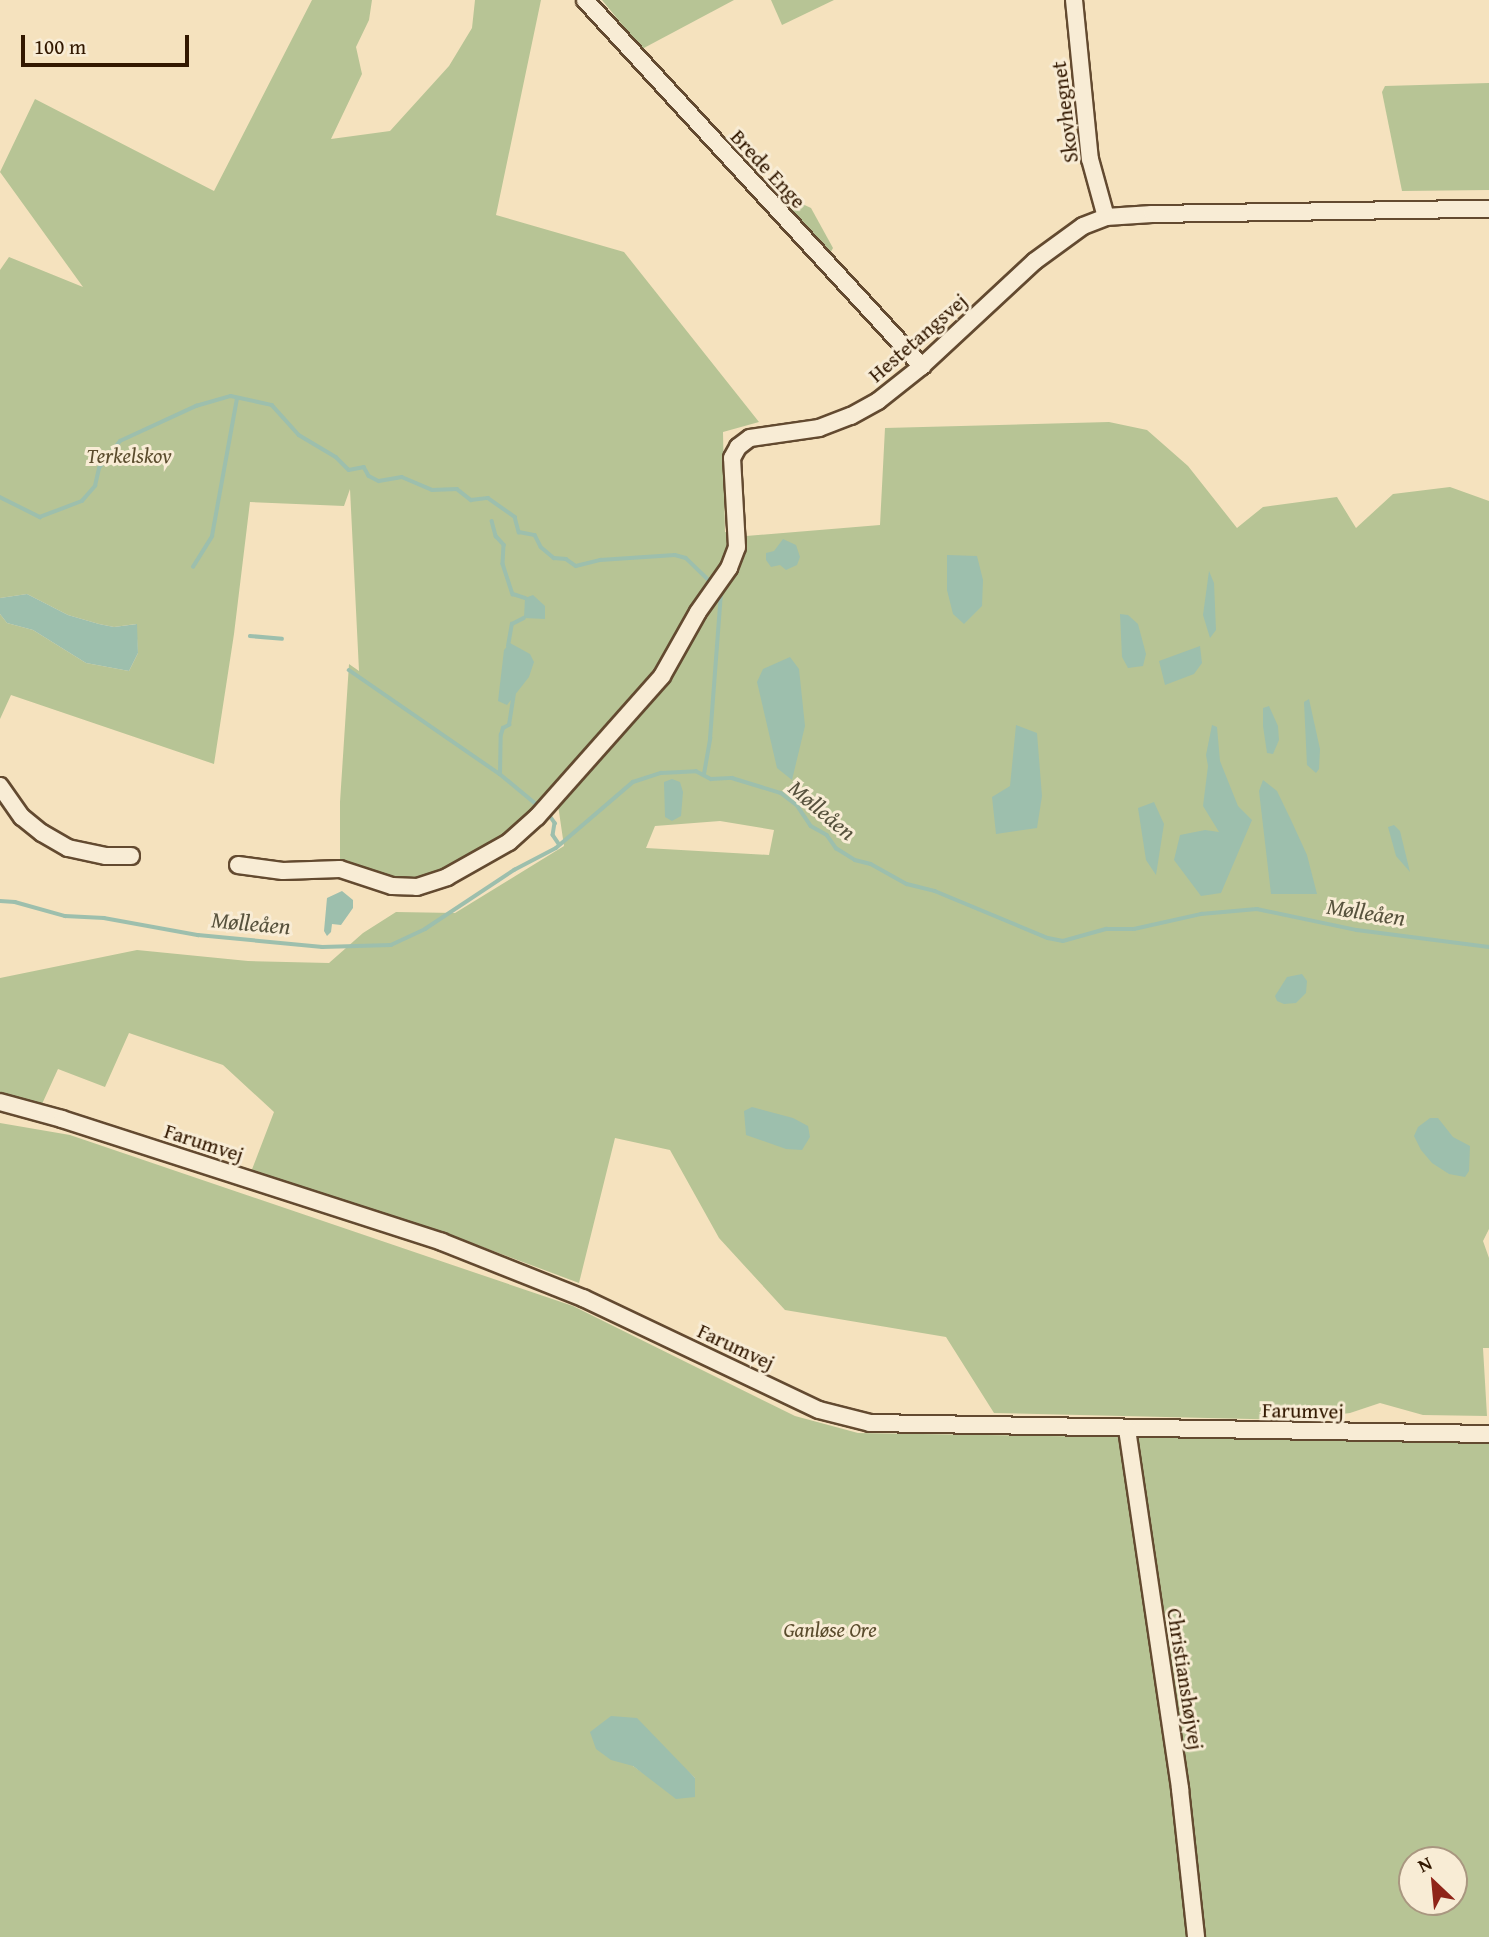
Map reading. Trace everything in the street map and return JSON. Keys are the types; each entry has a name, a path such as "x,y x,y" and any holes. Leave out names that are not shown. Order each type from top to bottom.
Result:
{"street":[{"name":"Brede Enge","path":"585,0 922,366"},
{"name":"Skovhegnet","path":"1074,0 1090,159 1106,217"},
{"name":"Hestetangsvej","path":"238,865 283,871 340,869 392,886 418,887 447,877 509,842 537,817 662,676 698,612 729,568 737,547 732,458 738,447 750,439 819,428 851,416 896,388 1054,245 1083,226 1106,217 1489,209"},
{"path":"0,786 22,817 68,848 106,856 131,856"},
{"name":"Farumvej","path":"0,1102 62,1119 442,1242 583,1298 819,1410 870,1423 1489,1434"},
{"name":"Christianshøjvej","path":"1127,1429 1180,1789 1196,1937"}],"green space":[{"name":"Terkelskov","path":"312,0 372,0 369,20 356,47 362,74 331,139 390,131 449,66 472,28 475,0 541,0 496,215 624,252 759,422 723,432 725,532 746,536 880,525 885,428 1109,422 1147,430 1188,466 1237,528 1263,507 1337,497 1356,528 1393,494 1450,487 1489,501 1489,1229 1483,1241 1489,1258 1489,1348 1483,1348 1487,1416 1423,1415 1380,1403 1350,1413 1297,1420 994,1413 946,1337 785,1310 719,1238 670,1150 615,1138 579,1283 448,1234 251,1172 274,1112 223,1065 129,1033 105,1087 58,1069 42,1104 0,1094 0,978 137,950 248,961 329,963 363,933 396,912 455,913 564,846 558,805 604,751 501,842 437,877 399,883 340,863 340,802 349,664 359,671 350,489 344,506 250,502 234,634 214,764 11,695 0,719 0,614 7,623 33,630 86,663 129,671 138,653 136,624 114,627 99,624 68,615 27,594 0,598 0,270 9,257 83,287 0,172 35,99 214,191","holes":["720,821 774,830 769,855 646,848 655,826"]},
{"path":"602,0 734,0 642,49"},
{"path":"771,0 834,0 782,25"},
{"path":"1489,83 1489,190 1402,191 1382,92 1385,86"},
{"path":"781,194 811,208 833,248 829,255 776,198"},
{"name":"Ganløse Ore","path":"0,1123 70,1135 573,1306 795,1416 858,1433 1489,1443 1489,1937 0,1937","holes":["633,1766 683,1767 695,1778 653,1780"]}],"shaded area":[{"path":"783,539 796,545 800,557 797,565 786,570 780,565 771,567 766,560 766,553 774,551"},
{"path":"947,555 977,556 983,580 982,606 964,624 953,614 947,590"},
{"path":"1209,571 1214,583 1216,630 1210,638 1203,615"},
{"path":"27,594 68,615 99,624 114,627 137,624 138,653 129,671 86,663 33,630 7,623 0,614 0,598"},
{"path":"533,595 545,606 545,619 524,618 525,598"},
{"path":"1120,614 1128,615 1138,624 1146,654 1143,666 1128,668 1122,657"},
{"path":"510,643 530,654 534,662 529,677 507,705 498,701 504,650"},
{"path":"1200,646 1202,663 1194,674 1165,685 1159,661"},
{"path":"790,657 799,669 805,726 792,780 777,768 757,682 763,669"},
{"path":"1309,699 1320,749 1319,769 1316,773 1307,765 1304,702"},
{"path":"1269,706 1278,726 1279,740 1273,754 1267,753 1263,726 1263,708"},
{"path":"1016,725 1037,733 1042,796 1037,828 996,834 992,797 1010,786"},
{"path":"1212,725 1217,727 1220,761 1238,806 1252,820 1221,893 1201,896 1174,860 1180,835 1205,830 1219,832 1203,806 1208,766 1206,755"},
{"path":"672,779 680,782 683,792 681,816 672,821 665,817 664,782"},
{"path":"1263,780 1277,791 1291,820 1307,855 1317,894 1271,894 1259,791"},
{"path":"1154,802 1164,824 1156,875 1146,860 1138,808"},
{"path":"1394,825 1400,831 1410,872 1396,856 1388,827"},
{"path":"342,891 353,900 353,908 341,925 332,924 331,932 327,936 324,931 327,898"},
{"path":"1302,974 1307,981 1306,993 1296,1003 1284,1004 1277,1001 1275,996 1287,977"},
{"path":"752,1107 793,1118 808,1126 810,1137 802,1150 786,1149 746,1135 744,1111"},
{"path":"1430,1118 1438,1118 1453,1137 1470,1146 1469,1171 1465,1177 1449,1174 1432,1163 1421,1150 1414,1136 1418,1127"},
{"path":"611,1716 637,1718 695,1778 695,1797 676,1799 633,1766 611,1760 596,1749 590,1732"}],"waterway":[{"path":"0,497 40,517 82,501 95,486 99,468 120,441 196,406 231,396 272,405 299,435 336,457 349,470 364,467 369,476 379,481 402,477 432,490 457,489 471,500 488,498 515,517 519,532 535,535 541,547 554,558 566,559 576,566 600,560 675,555 686,558 713,584"},
{"path":"193,567 212,536 237,399"},
{"path":"492,521 496,536 504,545 503,564 513,594 525,598"},
{"path":"704,774 710,739 721,591"},
{"path":"508,646 512,624 524,618"},
{"path":"250,636 282,639"},
{"path":"349,670 500,774 541,808"},
{"path":"500,774 501,735 503,728 509,725 514,695"},
{"name":"Mølleåen","path":"0,901 15,902 65,916 104,918 198,935 322,947 391,945 425,929 514,870 556,848 633,782 661,773 696,771 711,779 732,778 781,793 797,805 811,826 827,835 836,848 855,860 871,864 907,884 935,891 1048,938 1063,941 1106,929 1134,929 1201,914 1257,909 1357,930 1489,947"},
{"path":"550,816 555,823 553,835 559,844"}]}
